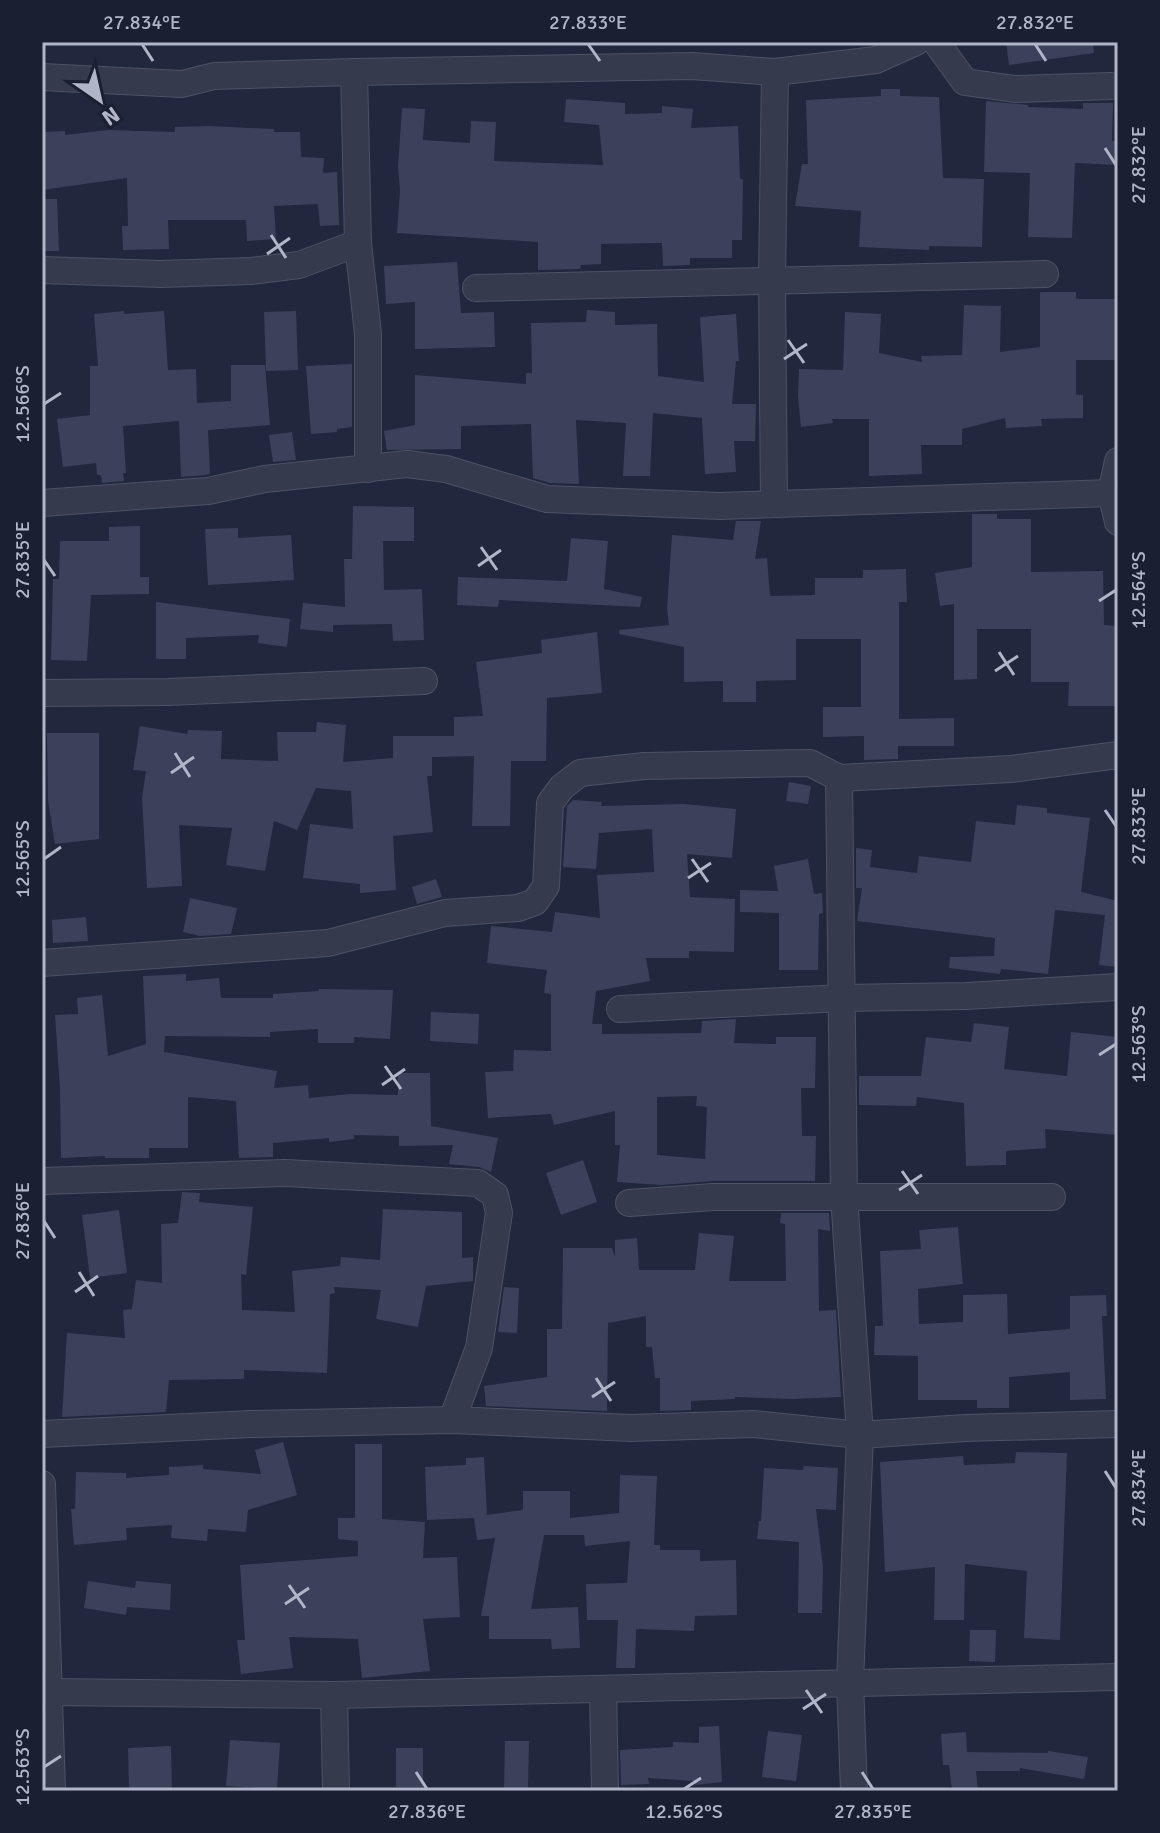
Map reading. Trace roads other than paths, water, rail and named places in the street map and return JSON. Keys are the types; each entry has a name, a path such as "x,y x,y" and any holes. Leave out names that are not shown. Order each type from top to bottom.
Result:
{"street":[{"path":"42,77 182,84 214,76 354,72 692,66 775,72 876,60 916,42"},
{"path":"936,42 965,82 1015,89 1111,86"},
{"path":"354,72 358,243 368,334 368,469"},
{"path":"774,504 772,280 775,72"},
{"path":"42,270 161,274 251,271 299,265 358,243"},
{"path":"476,288 1045,274"},
{"path":"1118,461 1111,493 1118,522"},
{"path":"42,503 208,491 265,479 407,464 446,469 547,499 720,506 1111,493"},
{"path":"42,693 168,692 424,681"},
{"path":"42,963 328,943 445,913 518,908 535,902 546,886 550,803 562,787 580,773 644,766 810,763 839,778 1011,769 1116,750"},
{"path":"839,778 844,1196 860,1435 850,1682 854,1791"},
{"path":"620,1009 1118,987"},
{"path":"42,1181 285,1173 478,1183 495,1195 499,1213 479,1348 452,1420"},
{"path":"629,1203 713,1197 1052,1197"},
{"path":"42,1434 251,1424 452,1420 631,1428 754,1424 860,1435 965,1428 1118,1424"},
{"path":"42,1484 52,1791"},
{"path":"49,1692 334,1695 1118,1677"},
{"path":"603,1689 605,1791"},
{"path":"334,1695 336,1791"}]}
